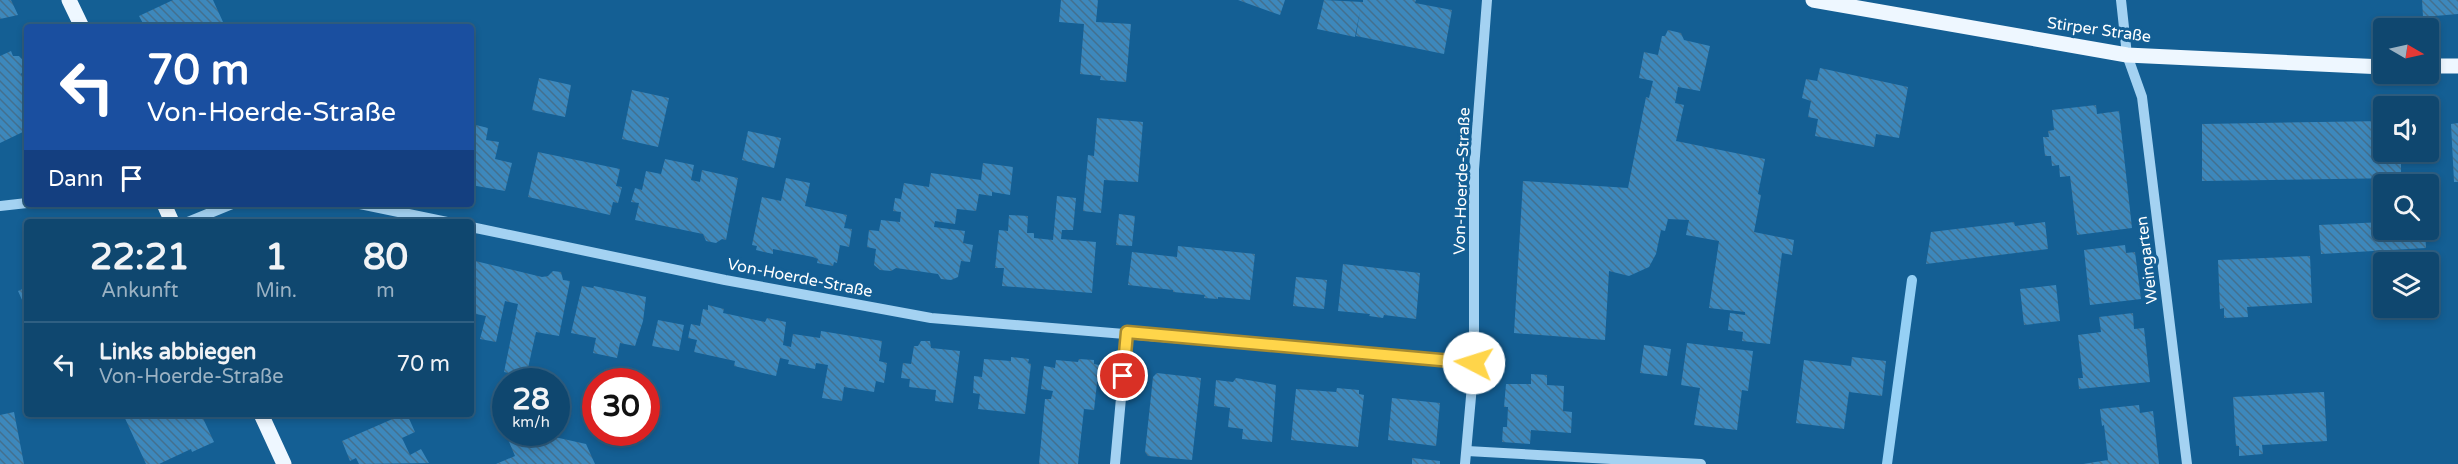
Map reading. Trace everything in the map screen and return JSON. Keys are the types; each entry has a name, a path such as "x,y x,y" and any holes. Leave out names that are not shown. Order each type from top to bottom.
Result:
{"main road":[{"path":"69,0 81,24"},
{"name":"Stirper Straße","path":"1813,0 2127,55 2373,66"},
{"path":"2439,66 2458,66"},
{"path":"262,417 284,464"}],"street":[{"name":"Von-Hoerde-Straße","path":"1466,464 1474,363 1474,169 1487,0"},
{"name":"Weingarten","path":"2121,0 2127,55 2142,97 2187,464"},
{"path":"0,206 24,203"},
{"path":"195,219 225,207"},
{"path":"374,207 432,219"},
{"name":"Von-Hoerde-Straße","path":"474,228 725,280 931,318 1127,332 1474,363"},
{"path":"1115,464 1127,332"},
{"path":"1467,451 1701,464"}],"building":[{"path":"0,0 11,0 18,15 0,19"},
{"path":"173,0 213,0 223,22 219,24 143,24 139,16"},
{"path":"1061,0 1098,0 1096,22 1131,24 1126,82 1100,80 1101,76 1080,74 1084,24 1059,22"},
{"path":"1238,0 1285,0 1280,15"},
{"path":"1324,0 1363,2 1363,0 1416,0 1415,3 1452,10 1444,54 1356,36 1360,11 1355,37 1317,29"},
{"path":"2422,0 2458,0 2458,14 2423,17"},
{"path":"1668,30 1681,33 1684,40 1710,46 1700,91 1678,87 1675,103 1684,105 1676,141 1765,159 1754,232 1794,240 1792,255 1782,253 1770,344 1742,341 1743,332 1728,330 1730,313 1745,315 1745,312 1709,308 1719,241 1686,235 1689,220 1668,219 1665,231 1661,230 1656,254 1649,267 1629,276 1609,271 1605,340 1514,333 1523,181 1628,188 1646,97 1649,98 1653,81 1639,78 1644,52 1658,55 1662,36 1665,36"},
{"path":"11,51 13,56 19,56 24,61 24,70 21,74 24,80 24,131 0,143 0,56"},
{"path":"1820,68 1908,87 1899,138 1876,134 1874,147 1815,136 1818,119 1808,117 1811,101 1802,98 1806,79 1817,81"},
{"path":"539,78 571,85 565,117 532,110"},
{"path":"632,90 669,98 658,147 622,139"},
{"path":"2096,105 2097,114 2119,111 2132,228 2077,235 2070,176 2060,177 2059,165 2052,166 2051,156 2045,156 2043,137 2049,137 2048,131 2054,130 2052,110"},
{"path":"1097,118 1143,122 1138,182 1104,180 1101,213 1083,211 1088,155 1094,156"},
{"path":"2373,121 2373,162 2401,162 2401,174 2373,174 2373,178 2202,181 2202,124"},
{"path":"2458,123 2458,182 2454,182 2451,124"},
{"path":"476,125 488,128 486,140 499,142 495,159 512,163 505,191 474,186"},
{"path":"748,131 781,138 774,168 742,160"},
{"path":"538,152 620,169 616,186 622,187 618,203 613,202 610,215 528,197"},
{"path":"665,159 694,165 691,180 700,182 702,170 738,178 726,240 722,239 716,243 706,241 703,234 635,220 639,203 631,202 635,188 642,190 646,171 661,174"},
{"path":"983,163 1013,167 1010,195 992,192 992,196 979,194 976,211 957,209 955,224 935,221 934,227 965,231 963,243 973,245 970,262 961,261 958,277 951,280 941,279 938,274 896,268 891,271 880,270 874,265 876,249 867,247 869,230 879,231 881,220 900,222 901,212 893,211 895,198 901,199 904,183 929,187 931,173 981,180"},
{"path":"786,178 810,183 805,206 847,215 844,228 852,229 849,247 840,245 837,263 834,262 833,266 817,263 818,259 813,257 773,249 773,254 756,250 757,246 752,245 762,197 781,201"},
{"path":"1057,196 1076,198 1073,230 1062,230 1061,239 1096,242 1092,293 1002,286 1004,268 995,268 999,230 1008,231 1009,215 1028,216 1027,233 1034,233 1034,238 1053,240"},
{"path":"1119,214 1135,216 1132,246 1116,245"},
{"path":"2014,222 2015,226 2045,222 2048,249 1926,264 1931,232"},
{"path":"2373,223 2373,240 2426,240 2426,248 2321,254 2319,225"},
{"path":"2125,245 2126,253 2135,252 2141,299 2090,305 2084,250"},
{"path":"1178,246 1255,254 1250,300 1204,298 1205,295 1128,285 1132,252 1177,257"},
{"path":"2310,256 2312,303 2247,307 2248,317 2224,318 2224,308 2220,309 2218,260"},
{"path":"474,261 542,277 548,276 553,271 561,272 563,280 570,281 559,336 536,332 528,368 505,368 518,304 505,301 496,342 480,339 486,316 474,314"},
{"path":"1343,264 1420,273 1416,319 1384,315 1383,318 1369,316 1370,314 1338,311"},
{"path":"1296,277 1327,280 1324,309 1293,306"},
{"path":"2056,285 2060,321 2024,325 2020,289"},
{"path":"582,286 593,288 594,286 646,297 643,321 635,346 620,343 617,358 593,353 596,338 571,333"},
{"path":"24,288 24,304 18,291"},
{"path":"708,305 724,309 723,313 765,322 767,318 786,322 783,345 791,347 793,334 820,338 821,331 882,341 879,361 887,363 884,383 876,381 874,392 844,387 842,401 822,398 828,365 816,363 815,369 788,364 789,360 780,358 776,376 734,366 735,361 694,352 697,340 688,338 691,324 700,326 703,309 708,310"},
{"path":"2133,313 2134,329 2144,328 2150,382 2079,389 2078,378 2083,378 2078,335 2101,332 2099,317"},
{"path":"658,320 684,325 679,351 652,346"},
{"path":"921,341 930,341 931,348 960,351 953,403 935,401 936,390 909,387 910,379 901,378 903,363 911,364 914,346 918,346"},
{"path":"1687,343 1753,351 1748,391 1742,390 1737,430 1694,425 1700,388 1681,385"},
{"path":"1644,345 1671,349 1667,376 1640,373"},
{"path":"1011,357 1029,359 1028,363 1031,364 1025,414 978,409 980,394 973,393 974,376 982,377 984,359 1011,361"},
{"path":"1852,357 1886,361 1882,396 1849,392 1844,429 1796,423 1804,360 1851,366"},
{"path":"1079,359 1094,360 1094,364 1099,365 1094,410 1084,409 1078,464 1039,464 1045,399 1051,399 1053,391 1041,389 1044,366 1055,368 1056,360 1078,362"},
{"path":"1157,373 1201,378 1192,460 1148,456 1145,452 1153,377"},
{"path":"1531,374 1547,375 1547,385 1564,386 1563,411 1572,412 1571,433 1531,430 1530,444 1502,442 1503,427 1507,427 1508,407 1504,407 1506,384 1531,384"},
{"path":"1236,378 1276,385 1272,442 1242,439 1243,429 1228,427 1230,408 1214,406 1216,380 1233,382"},
{"path":"1337,388 1359,390 1359,394 1364,395 1358,447 1291,440 1296,389 1336,392"},
{"path":"2324,392 2327,441 2262,445 2263,454 2239,456 2239,446 2236,446 2233,397"},
{"path":"1392,398 1440,403 1436,446 1388,440"},
{"path":"2139,405 2140,413 2153,411 2159,464 2083,464 2108,460 2100,409"},
{"path":"14,412 24,464 0,464 0,415"},
{"path":"124,417 202,417 214,442 192,452 191,449 159,464 146,464"},
{"path":"397,417 408,417 415,432 402,438 410,455 421,449 429,463 359,464 356,458 350,461 342,441"},
{"path":"570,440 587,446 595,464 496,464 515,456 511,446 570,446"},
{"path":"1412,458 1440,461 1440,464 1412,464"}],"waterway":[{"path":"1887,464 1912,280"}],"route":[{"path":"1123,376 1127,332 1474,363"}]}
